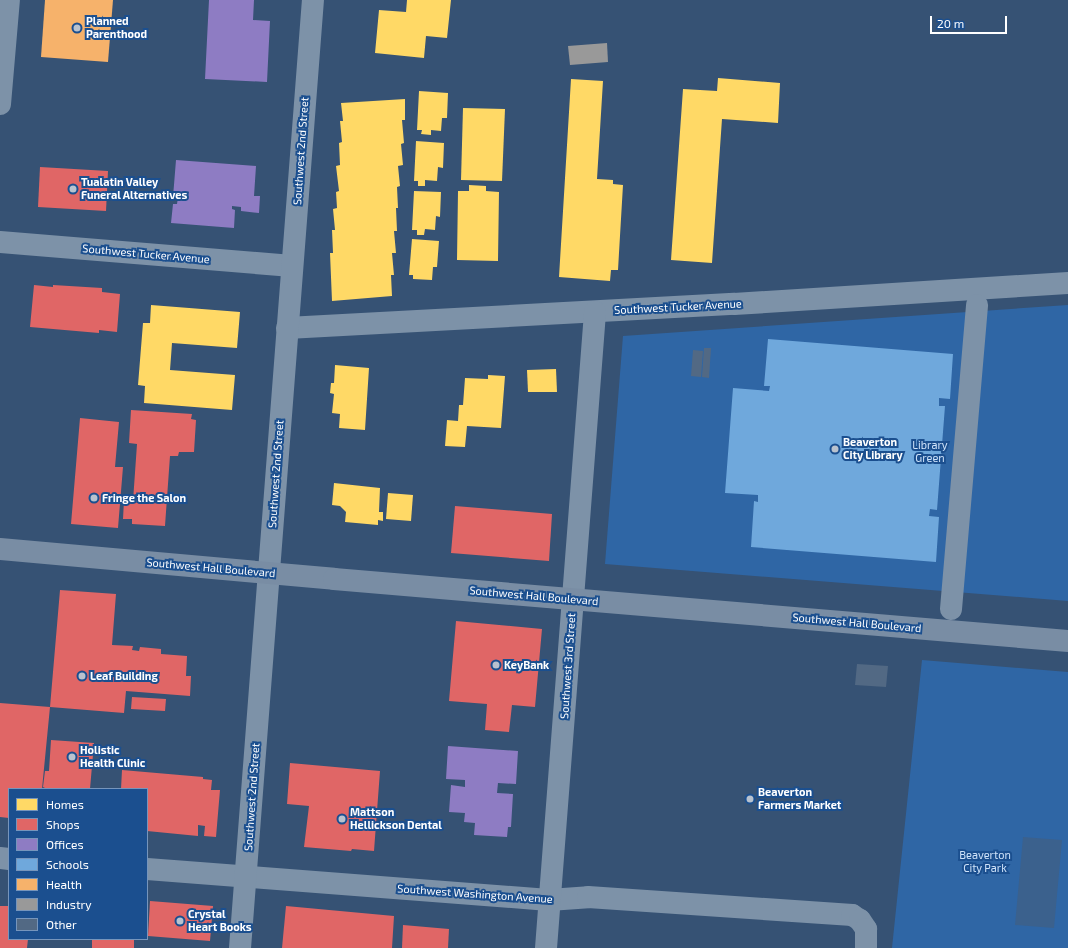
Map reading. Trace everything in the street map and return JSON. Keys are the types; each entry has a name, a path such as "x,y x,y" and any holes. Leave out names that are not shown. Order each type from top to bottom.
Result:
{"main road":[{"name":"Southwest Hall Boulevard","path":"0,549 1068,641"}],"street":[{"path":"0,104 9,0"},
{"name":"Southwest 2nd Street","path":"240,948 313,0"},
{"name":"Southwest Tucker Avenue","path":"0,242 292,266"},
{"name":"Southwest Tucker Avenue","path":"287,328 595,312 1068,283"},
{"path":"951,609 977,305"},
{"name":"Southwest 3rd Street","path":"546,948 595,312"},
{"name":"Southwest Washington Avenue","path":"148,869 549,900 588,896 852,915 860,920 866,929 866,948"}],"green space":[{"name":"Library Green","path":"1068,305 1068,601 605,564 623,336"},
{"name":"Beaverton City Park","path":"922,660 1068,672 1068,948 892,948"}],"shaded area":[{"path":"1023,837 1062,840 1054,928 1015,925"}],"building: Homes":[{"path":"407,0 451,0 447,38 426,36 424,58 375,53 379,10 406,12"},
{"path":"718,78 780,83 778,123 722,119 712,263 671,260 683,89 717,91"},
{"path":"571,79 603,81 597,179 613,180 613,184 623,185 618,270 611,270 610,281 559,277"},
{"path":"419,91 448,93 447,118 442,118 441,131 431,130 431,135 421,134 422,130 417,130"},
{"path":"405,99 405,120 402,120 404,143 401,144 403,165 398,166 400,186 397,187 397,231 394,231 396,253 392,253 394,275 391,275 392,296 332,301 330,253 333,253 332,230 335,230 333,209 337,208 336,192 339,191 336,166 340,165 339,143 342,142 340,121 343,121 341,103"},
{"path":"463,108 505,109 502,181 461,180"},
{"path":"416,141 444,143 443,168 438,167 437,181 425,180 425,186 418,186 418,181 414,181"},
{"path":"469,185 486,186 486,191 499,192 498,261 457,260 458,191 469,191"},
{"path":"414,191 441,192 440,217 436,216 435,230 425,229 424,235 417,235 417,230 412,230"},
{"path":"412,239 439,241 437,267 433,267 432,280 413,279 413,275 409,275"},
{"path":"151,305 240,312 237,348 172,343 170,370 235,375 232,410 144,403 145,386 138,385 143,323 150,323"},
{"path":"335,365 369,368 365,430 339,428 340,414 332,413 334,394 330,393 331,383 334,383"},
{"path":"556,369 557,392 528,392 527,370"},
{"path":"488,375 505,376 501,428 467,426 465,447 445,446 447,420 458,421 459,405 463,405 465,378 488,379"},
{"path":"334,483 380,488 379,512 383,512 383,521 378,520 378,525 345,522 346,512 340,506 332,505"},
{"path":"388,493 413,495 411,521 386,519"}],"building: Shops":[{"name":"Tualatin Valley Funeral Alternatives","path":"40,167 108,171 106,211 38,207"},
{"path":"34,285 102,288 102,292 120,294 117,332 99,330 99,333 30,327"},
{"path":"131,410 192,414 191,419 196,420 194,452 179,452 178,456 170,456 165,526 132,524 132,519 123,519 124,500 133,501 137,444 129,443"},
{"path":"80,418 119,422 115,467 123,467 118,528 71,524"},
{"path":"455,506 552,514 549,561 451,553"},
{"name":"Leaf Building","path":"60,590 116,594 112,645 133,646 132,650 139,651 140,647 161,649 161,654 187,656 186,676 191,676 190,696 126,691 124,713 50,707"},
{"name":"KeyBank","path":"456,621 542,629 535,707 512,705 509,732 485,730 487,704 449,701"},
{"path":"132,697 166,699 165,711 131,709"},
{"path":"0,703 50,707 42,788 8,788 8,818 0,817"},
{"name":"Holistic Health Clinic","path":"51,740 94,743 90,788 45,788 43,787 45,771 49,771"},
{"name":"Mattson Hellickson Dental","path":"290,763 380,771 374,851 352,849 351,851 304,847 309,806 287,804"},
{"path":"122,770 203,777 203,779 212,780 211,790 220,790 216,837 204,836 205,826 198,825 198,836 148,831 148,788 121,788"},
{"name":"Crystal Heart Books","path":"150,901 213,906 210,941 148,936"},
{"path":"0,906 8,906 8,940 28,940 27,948 0,948"},
{"path":"286,906 394,916 392,948 282,948"},
{"path":"403,925 449,929 448,948 402,948"},
{"path":"92,940 134,940 134,948 92,948"}],"building: Offices":[{"path":"209,0 254,0 253,20 270,21 267,82 205,79"},
{"path":"176,160 256,166 254,196 260,196 259,213 241,211 241,207 232,206 232,209 235,210 234,228 171,223 173,204 177,204 178,197 173,197"},
{"path":"448,746 518,751 516,784 498,783 497,793 513,794 511,827 508,827 507,837 474,835 475,823 464,822 465,813 449,812 451,785 465,787 465,780 446,779"}],"building: Schools":[{"name":"Beaverton City Library","path":"768,339 953,354 950,399 939,398 939,406 945,406 937,510 930,509 929,516 939,517 936,562 751,547 754,501 758,502 758,495 725,493 733,388 769,391 770,386 764,386"}],"building: Health":[{"name":"Planned Parenthood","path":"45,0 113,0 108,62 41,57"}],"building: Industry":[{"path":"607,43 608,62 570,65 568,46"}],"building: Other":[{"path":"704,348 711,348 709,378 702,377"},
{"path":"693,350 703,351 701,377 691,376"},
{"path":"857,664 888,666 886,687 855,685"}],"place":[{"name":"Planned Parenthood","path":"77,28"},
{"name":"Tualatin Valley Funeral Alternatives","path":"73,189"},
{"name":"Beaverton City Library","path":"835,449"},
{"name":"Fringe the Salon","path":"94,498"},
{"name":"KeyBank","path":"496,665"},
{"name":"Leaf Building","path":"82,676"},
{"name":"Holistic Health Clinic","path":"72,757"},
{"name":"Beaverton Farmers Market","path":"750,799"},
{"name":"Mattson Hellickson Dental","path":"342,819"},
{"name":"Crystal Heart Books","path":"180,921"}]}
